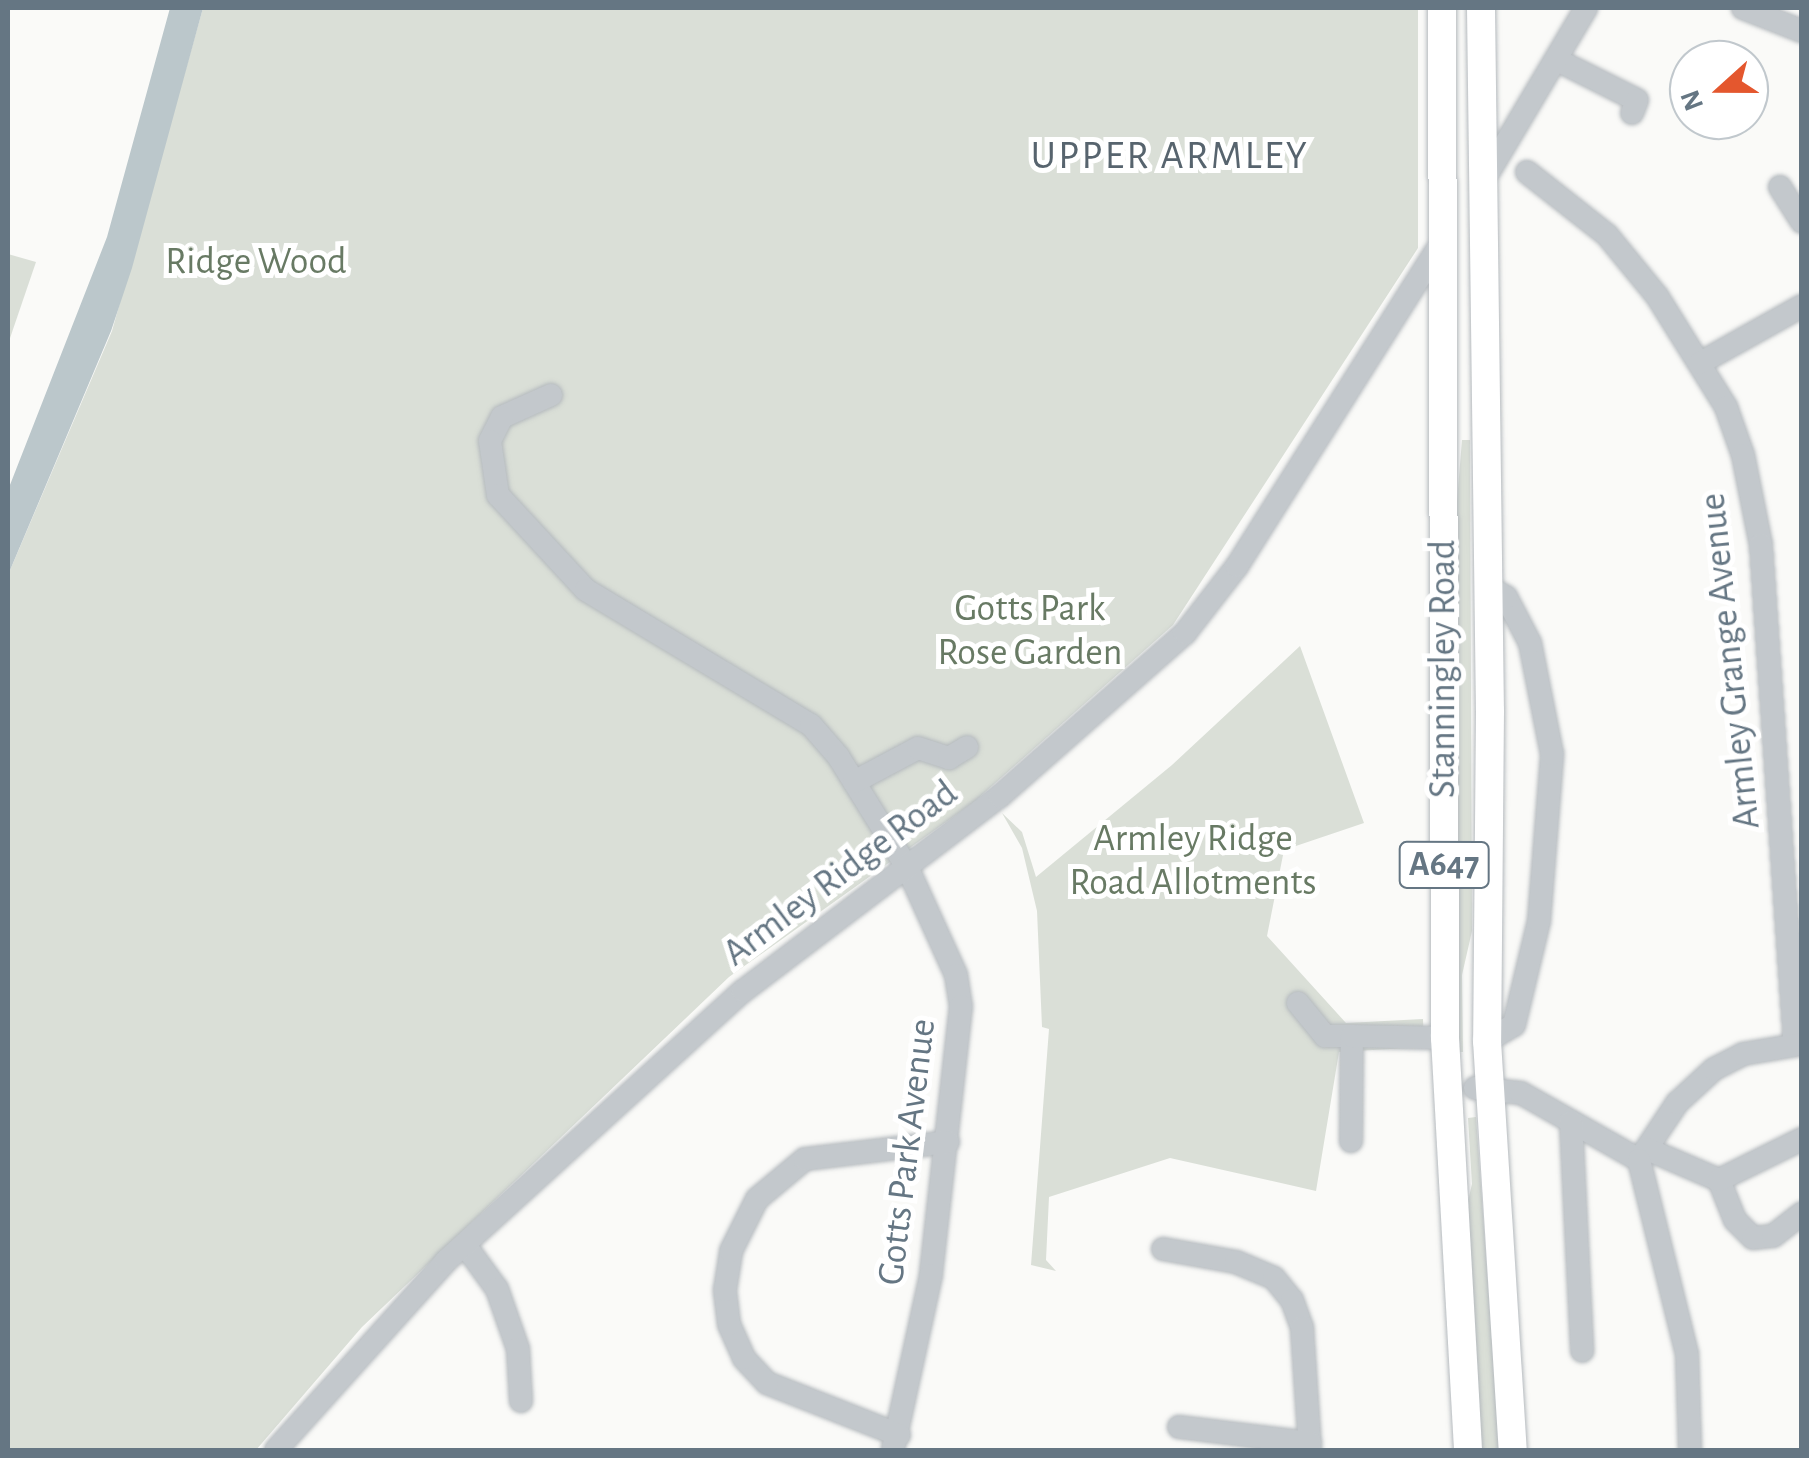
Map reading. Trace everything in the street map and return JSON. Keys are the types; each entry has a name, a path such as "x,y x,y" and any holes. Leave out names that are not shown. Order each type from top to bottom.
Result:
{"main road":[{"name":"Stanningley Road","path":"1442,8 1445,1038 1474,1079 1514,1450"},
{"name":"Stanningley Road","path":"1468,1450 1454,1208 1487,971 1488,586 1481,8"},
{"path":"1445,189 1481,132"},
{"path":"1444,278 1473,242 1481,186"},
{"path":"1444,530 1457,496 1456,436 1484,428"}],"street":[{"path":"1481,186 1586,8"},
{"path":"1743,8 1802,32"},
{"path":"1558,60 1637,100 1632,113"},
{"path":"1481,132 1520,122"},
{"name":"Armley Grange Avenue","path":"1527,172 1607,235 1700,363 1726,407 1752,498 1792,779 1799,1043"},
{"path":"1780,187 1802,222"},
{"name":"Armley Ridge Road","path":"276,1450 464,1245 744,991 908,869 1185,633 1236,566 1444,239"},
{"name":"Armley Ridge Road","path":"1399,314 1444,278"},
{"path":"1700,363 1802,306"},
{"name":"Gotts Park Avenue","path":"551,396 502,417 490,441 498,495 586,590 810,725 854,782 908,869 941,934 961,1006 931,1275 896,1443"},
{"name":"Stanningley Road","path":"1474,1079 1514,1025 1540,921 1552,754 1530,643 1506,597 1488,586"},
{"path":"854,782 918,748 949,758 966,747"},
{"path":"1298,1002 1325,1036 1445,1038"},
{"path":"1351,1141 1352,1036"},
{"path":"1690,1450 1687,1354 1643,1155 1677,1103 1714,1069 1743,1054 1799,1043"},
{"path":"1474,1079 1521,1093 1571,1122 1643,1155 1719,1180 1802,1139"},
{"path":"1571,1122 1582,1351"},
{"path":"896,1443 766,1383 744,1358 729,1324 724,1290 731,1252 757,1198 804,1159 948,1142"},
{"path":"1719,1180 1735,1220 1753,1238 1773,1236 1802,1213"},
{"path":"464,1245 497,1289 518,1349 521,1401"},
{"path":"1163,1249 1261,1272 1292,1300 1302,1328 1310,1447 1179,1427"}],"green space":[{"path":"203,8 1418,8 1418,248 1173,625 974,802 729,977 362,1327 256,1450 8,1450 8,575 112,331"},
{"path":"8,254 36,262 8,344"},
{"path":"1462,440 1470,440 1472,931 1462,975 1463,1052 1454,1052 1453,550"},
{"name":"Armley Ridge Road Allotments","path":"1300,646 1364,823 1284,850 1267,936 1346,1023 1423,1019 1424,1047 1339,1052 1316,1191 1170,1158 1049,1197 1046,1260 1056,1271 1031,1265 1049,1029 1042,1027 1037,911 1022,848 1002,813 1022,832 1036,877 1172,765"},
{"path":"1476,1117 1500,1450 1480,1450 1464,1218 1472,1184 1468,1118"}],"shaded area":[{"path":"170,8 203,8 132,268 111,331 8,575 8,490 107,237"}],"district":[{"name":"UPPER ARMLEY","path":"1170,156"}],"park label":[{"name":"Ridge Wood","path":"256,263"},
{"name":"Gotts Park Rose Garden","path":"1030,632"}]}
